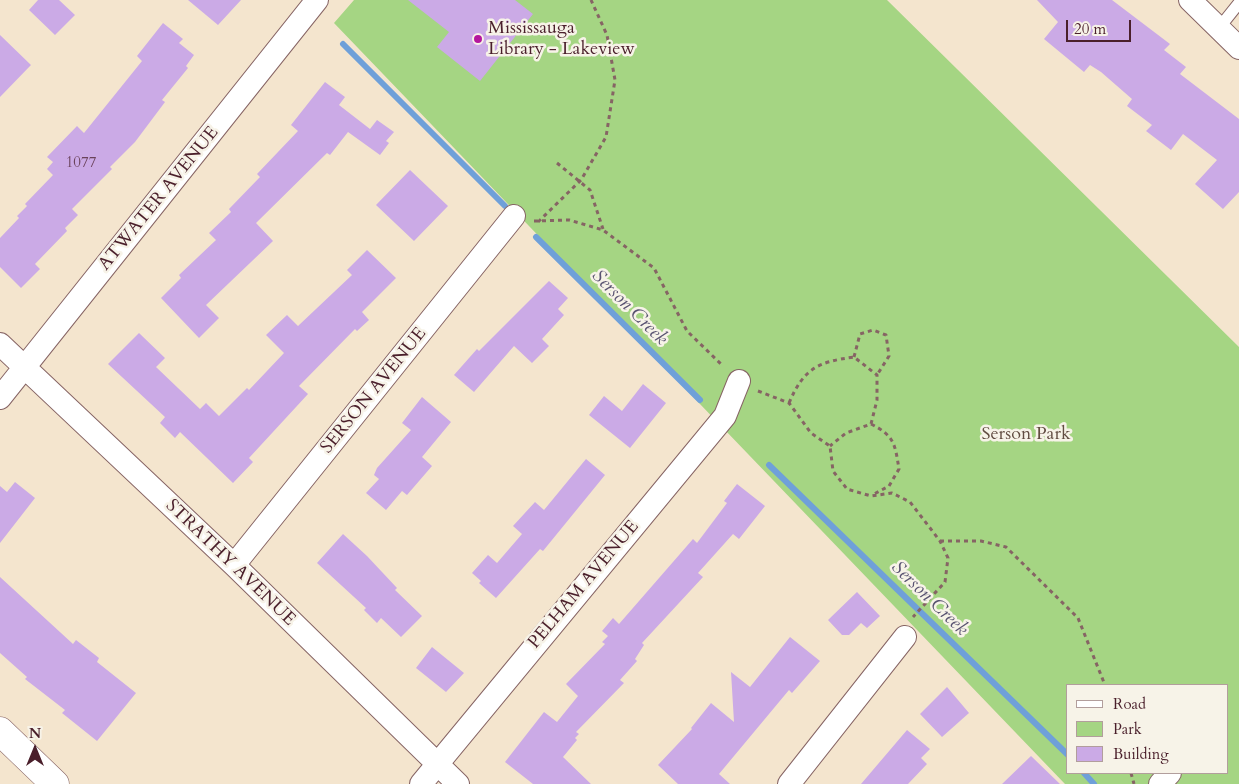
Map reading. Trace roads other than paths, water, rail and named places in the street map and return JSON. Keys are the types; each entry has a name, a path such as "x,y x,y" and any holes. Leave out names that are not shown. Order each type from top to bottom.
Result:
{"street":[{"name":"ATWATER AVENUE","path":"0,398 317,0"},
{"path":"1190,0 1239,48"},
{"name":"SERSON AVENUE","path":"234,565 514,216"},
{"name":"STRATHY AVENUE","path":"0,344 234,565 458,784"},
{"name":"PELHAM AVENUE","path":"421,784 725,416 739,381"},
{"path":"789,784 909,627"},
{"path":"0,731 55,784"},
{"path":"1160,784 1169,774"}],"lane":[{"path":"1219,28 1239,3"}],"waterway":[{"name":"Serson Creek","path":"343,44 505,206"},
{"name":"Serson Creek","path":"536,237 700,400"},
{"name":"Serson Creek","path":"769,465 1066,753"},
{"name":"Serson Creek","path":"1085,774 1094,784"}],"place":[{"name":"Mississauga Library - Lakeview","path":"478,39"}],"park label":[{"name":"Serson Park","path":"1026,435"}]}
